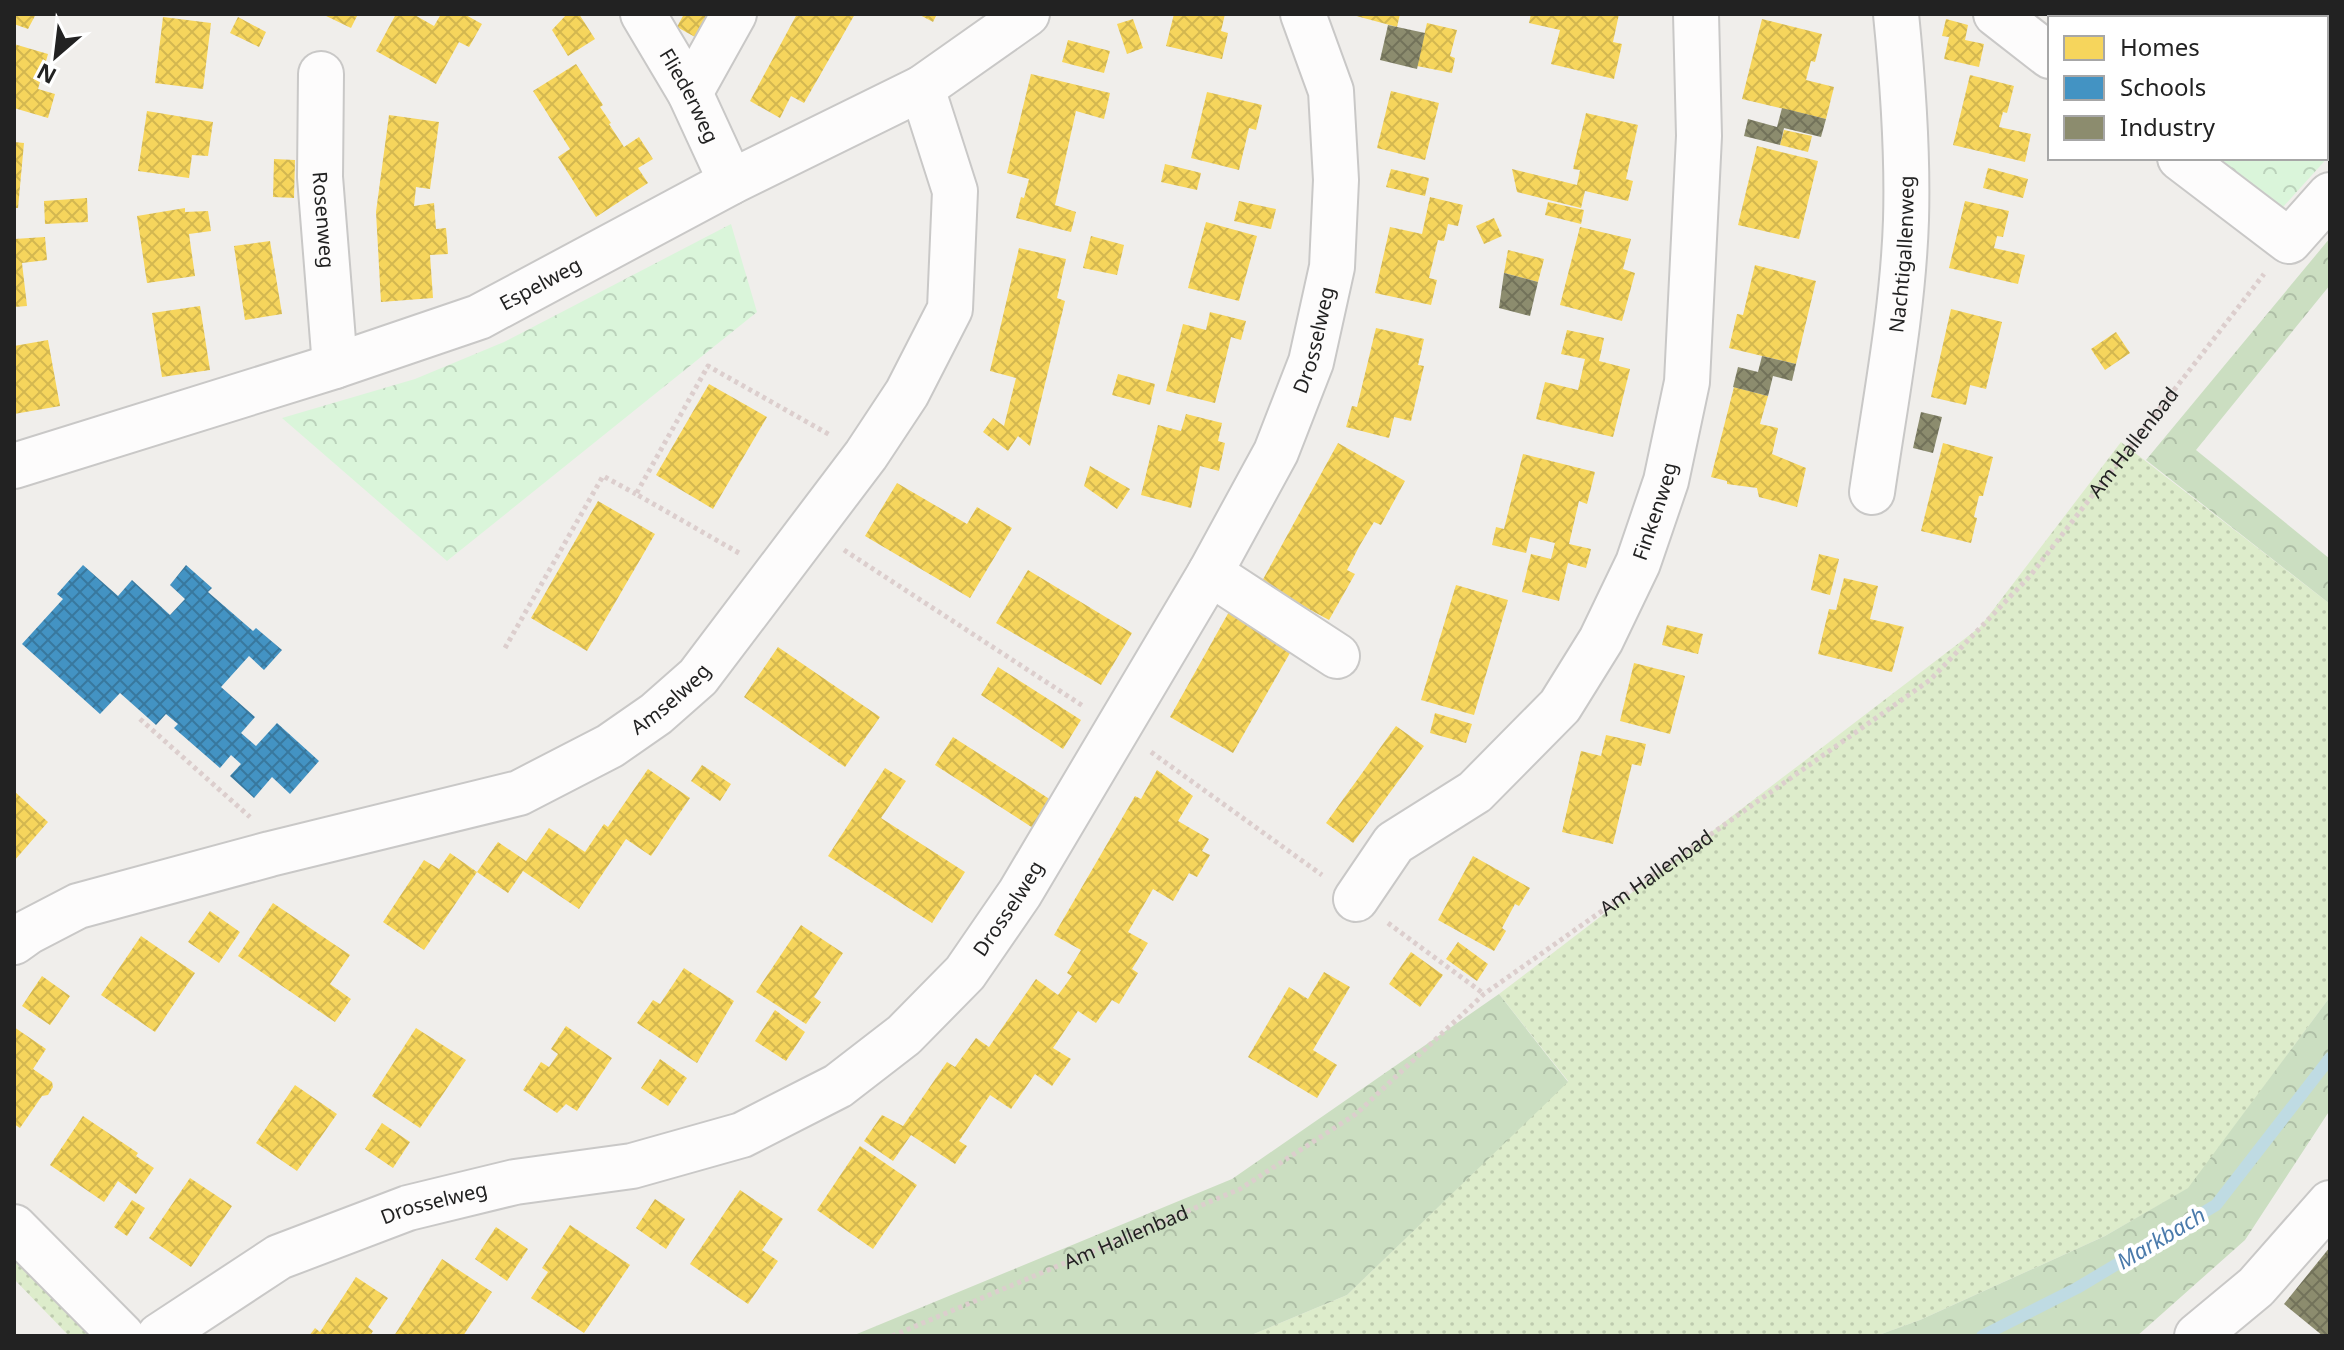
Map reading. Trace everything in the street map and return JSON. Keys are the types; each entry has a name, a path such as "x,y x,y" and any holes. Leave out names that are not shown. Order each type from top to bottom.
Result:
{"street":[{"name":"Fliederweg","path":"643,14 690,93 731,182"},
{"path":"690,93 734,14"},
{"name":"Espelweg","path":"14,466 335,366 479,317 731,182 922,88 1027,14"},
{"name":"Drosselweg","path":"159,1336 279,1257 408,1208 515,1182 632,1166 742,1135 838,1086 904,1035 965,973 1020,893 1210,573 1276,452 1311,362 1332,267 1336,180 1331,91 1303,14"},
{"name":"Finkenweg","path":"1356,899 1394,843 1475,792 1560,706 1601,640 1638,563 1666,481 1687,382 1699,136 1696,14"},
{"name":"Nachtigallenweg","path":"1872,492 1899,302 1906,223 1906,124 1896,14"},
{"path":"1996,14 2048,54"},
{"name":"Rosenweg","path":"321,74 320,177 335,366"},
{"name":"Amselweg","path":"19,927 78,906 270,854 519,793 610,746 656,714 698,677 866,455 907,393 950,309 955,191 922,88"},
{"path":"2183,160 2289,241 2330,195"},
{"path":"1210,573 1337,656"},
{"path":"2197,1336 2256,1287 2330,1203"},
{"path":"14,1227 122,1336"}],"path":[{"name":"Am Hallenbad","path":"892,1336 1240,1189 1356,1114 1484,994 1930,680 2030,576 2289,241"},
{"path":"636,494 708,366 866,455"},
{"path":"505,648 603,476 775,574"},
{"path":"810,527 1119,729 1484,994"},
{"path":"140,719 256,822 270,854"}],"green space":[{"path":"2330,14 2328,157 2328,16 2194,16"},
{"path":"2203,160 2325,160 2275,216"},
{"path":"731,224 757,312 447,561 282,418 415,379 504,342"},
{"path":"2330,238 2330,285 2196,450 2330,559 2330,604 2146,460"},
{"path":"2121,442 2330,604 2330,997 2189,1188 2105,1236 1920,1320 1876,1336 1249,1336 1347,1295 1568,1081 1499,994 1980,627"},
{"path":"1499,994 1568,1082 1347,1295 1249,1336 852,1336 1232,1179"},
{"path":"2330,997 2330,1110 2245,1240 2137,1336 1876,1336 1920,1320 2105,1236 2188,1188"},
{"path":"14,1253 96,1336 69,1336 14,1279"}],"building: Homes":[{"path":"14,14 36,14 28,29 14,24"},
{"path":"322,14 358,14 351,28"},
{"path":"396,14 413,14 434,26 441,14 464,14 482,24 469,47 459,42 436,84 376,51"},
{"path":"567,14 579,14 595,39 568,56 552,30"},
{"path":"684,14 720,14 704,42 677,27"},
{"path":"797,14 855,14 804,103 791,96 780,118 750,101"},
{"path":"918,14 937,14 933,22"},
{"path":"1174,14 1225,14 1221,31 1228,33 1222,59 1166,46"},
{"path":"1349,14 1400,14 1397,27"},
{"path":"1531,14 1619,14 1613,42 1622,44 1614,79 1551,64 1560,30 1529,23"},
{"path":"2078,14 2126,14 2124,16"},
{"path":"163,17 211,23 203,89 155,83"},
{"path":"238,17 266,32 259,47 230,33"},
{"path":"1133,19 1143,48 1127,54 1117,24"},
{"path":"1762,19 1822,34 1815,62 1811,61 1806,80 1834,87 1826,119 1742,99"},
{"path":"1946,19 1968,25 1965,40 1984,44 1979,67 1944,59 1949,37 1942,36"},
{"path":"1427,23 1457,30 1450,56 1455,58 1452,73 1417,66"},
{"path":"1068,40 1110,51 1104,73 1062,62"},
{"path":"14,44 48,54 38,89 55,94 48,118 14,108"},
{"path":"576,64 603,105 600,107 624,147 639,137 653,159 638,168 648,183 596,217 558,157 570,149 533,91"},
{"path":"1031,74 1110,93 1104,119 1076,111 1055,205 1076,212 1071,232 1016,218 1029,179 1007,173"},
{"path":"1970,75 2014,86 2007,113 2003,112 1999,127 2031,134 2025,162 1953,145"},
{"path":"1391,91 1439,103 1425,160 1377,148"},
{"path":"1207,92 1262,105 1256,130 1249,128 1239,170 1191,158"},
{"path":"147,111 213,122 208,156 192,155 189,178 138,171"},
{"path":"1586,113 1638,125 1626,179 1633,181 1628,201 1585,191 1581,208 1517,192 1512,169 1577,185 1580,170 1573,169"},
{"path":"389,115 439,122 430,189 416,187 414,206 434,203 436,229 446,228 448,254 430,255 433,298 381,302 376,212"},
{"path":"1784,130 1812,136 1808,152 1780,145"},
{"path":"14,142 24,143 18,208 14,208"},
{"path":"1757,146 1818,161 1799,239 1738,225"},
{"path":"274,159 295,160 294,198 273,197"},
{"path":"1165,164 1201,173 1197,190 1161,182"},
{"path":"1988,168 2028,179 2023,198 1983,188"},
{"path":"1391,169 1429,178 1425,196 1386,187"},
{"path":"1430,197 1463,205 1458,226 1448,224 1444,241 1438,240 1429,278 1437,280 1431,305 1375,293 1390,227 1422,234"},
{"path":"87,198 88,222 45,224 44,201"},
{"path":"1239,201 1276,209 1271,229 1234,221"},
{"path":"1965,201 2009,211 2003,237 1997,236 1994,248 2025,255 2018,284 1949,268"},
{"path":"1548,202 1584,210 1581,224 1545,215"},
{"path":"185,208 185,212 208,211 211,231 189,234 195,276 147,283 137,216"},
{"path":"1494,218 1502,236 1484,244 1476,226"},
{"path":"1206,222 1257,236 1239,301 1188,288"},
{"path":"1580,227 1631,239 1623,269 1635,273 1622,321 1560,305"},
{"path":"1091,236 1124,245 1117,275 1083,268"},
{"path":"45,237 47,260 22,263 27,306 14,307 14,239"},
{"path":"270,241 282,314 245,320 234,246"},
{"path":"1019,248 1066,259 1057,298 1065,301 1030,446 1018,436 1008,451 983,432 993,418 1004,426 1016,378 990,371"},
{"path":"1508,250 1544,259 1538,282 1504,273"},
{"path":"1755,265 1816,281 1796,364 1729,348 1737,314 1743,315"},
{"path":"200,306 210,370 162,377 152,313"},
{"path":"1951,309 2002,322 1986,389 1970,385 1966,405 1931,397"},
{"path":"1210,312 1246,321 1241,340 1231,337 1215,403 1166,391 1183,324 1206,330"},
{"path":"1376,328 1424,339 1418,365 1424,366 1411,421 1394,417 1389,438 1346,427 1352,406 1357,407"},
{"path":"1567,330 1604,338 1599,361 1630,369 1613,437 1536,419 1545,382 1578,390 1585,359 1561,354"},
{"path":"2116,332 2130,353 2105,370 2091,349"},
{"path":"48,340 60,406 14,414 14,346"},
{"path":"1118,374 1155,384 1150,405 1112,395"},
{"path":"709,384 767,417 713,509 656,475"},
{"path":"1734,387 1768,396 1760,424 1778,428 1772,454 1806,468 1797,507 1759,497 1757,488 1727,484 1727,481 1711,477"},
{"path":"1186,414 1222,423 1218,441 1225,443 1219,471 1200,466 1191,508 1141,495 1158,425 1181,431"},
{"path":"1338,443 1405,481 1381,525 1374,522 1360,545 1347,570 1355,574 1329,620 1261,583"},
{"path":"1943,443 1993,457 1983,496 1979,496 1971,543 1921,531"},
{"path":"1523,454 1595,472 1587,504 1579,501 1569,544 1591,549 1586,568 1568,563 1559,601 1522,592 1531,554 1551,559 1555,543 1530,537 1526,553 1492,545 1496,527 1504,529"},
{"path":"1090,466 1130,489 1117,509 1084,486"},
{"path":"897,483 967,524 977,507 1012,528 970,598 865,536"},
{"path":"598,501 655,534 587,651 531,618"},
{"path":"1819,554 1839,559 1830,595 1811,590"},
{"path":"1028,570 1132,633 1101,685 996,623"},
{"path":"1844,578 1878,586 1870,619 1904,627 1892,672 1818,654 1829,609 1836,610"},
{"path":"1456,585 1508,600 1474,715 1421,700"},
{"path":"1230,610 1294,646 1233,753 1170,717"},
{"path":"1667,625 1703,634 1698,654 1662,645"},
{"path":"778,647 880,717 845,767 744,697"},
{"path":"1634,663 1685,676 1670,734 1620,721"},
{"path":"998,667 1081,720 1063,749 981,695"},
{"path":"1435,713 1472,724 1466,743 1430,733"},
{"path":"1396,726 1424,746 1353,843 1326,823"},
{"path":"1606,735 1646,744 1641,766 1632,764 1613,844 1562,832 1581,751 1601,756"},
{"path":"953,737 1051,800 1033,828 935,765"},
{"path":"702,765 731,784 720,801 691,781"},
{"path":"885,768 906,781 881,818 965,872 932,923 828,856"},
{"path":"648,769 690,798 651,856 626,839 579,909 523,871 508,893 477,872 498,842 526,861 549,828 585,852 604,824 608,827"},
{"path":"1157,770 1193,796 1178,821 1209,839 1202,851 1210,855 1197,877 1189,873 1173,901 1153,889 1128,932 1148,943 1132,969 1138,973 1119,1004 1112,1000 1096,1023 1078,1011 1053,1048 1071,1059 1052,1086 1035,1074 1011,1109 990,1095 959,1141 967,1146 955,1164 911,1135 893,1161 864,1141 882,1115 903,1126 947,1062 955,1067 976,1038 989,1047 1036,979 1058,995 1072,976 1067,973 1081,950 1054,935 1135,796 1141,799"},
{"path":"14,791 48,822 14,861"},
{"path":"450,853 477,872 424,950 383,922 424,860 439,869"},
{"path":"1473,856 1530,888 1519,906 1515,904 1502,928 1506,931 1494,951 1438,920"},
{"path":"273,903 350,955 330,984 351,999 335,1022 238,956"},
{"path":"210,911 240,932 219,963 188,942"},
{"path":"801,925 843,953 814,997 821,1002 806,1024 756,992"},
{"path":"141,936 195,973 155,1032 101,995"},
{"path":"1458,942 1488,964 1477,981 1446,959"},
{"path":"1411,952 1443,975 1420,1007 1389,984"},
{"path":"684,968 734,1001 697,1063 637,1023 653,1000 660,1004"},
{"path":"1324,972 1350,987 1313,1050 1337,1065 1317,1098 1248,1057 1289,987 1308,999"},
{"path":"42,976 70,996 50,1025 22,1006"},
{"path":"775,1010 805,1032 786,1061 755,1041"},
{"path":"566,1026 612,1058 577,1111 566,1104 557,1113 523,1090 541,1062 549,1067 558,1054 551,1049"},
{"path":"14,1027 46,1049 33,1069 52,1082 53,1087 48,1095 42,1096 20,1128 14,1124"},
{"path":"416,1028 466,1060 420,1128 372,1096"},
{"path":"660,1059 687,1078 668,1106 641,1088"},
{"path":"295,1085 337,1114 297,1171 256,1143"},
{"path":"83,1116 138,1153 136,1156 154,1168 136,1194 118,1181 104,1202 50,1165"},
{"path":"382,1123 410,1142 393,1168 365,1149"},
{"path":"860,1146 917,1185 873,1249 817,1210"},
{"path":"190,1178 232,1206 191,1267 149,1238"},
{"path":"740,1190 783,1219 762,1250 778,1261 748,1304 690,1264"},
{"path":"655,1199 685,1219 666,1249 636,1228"},
{"path":"132,1200 145,1208 127,1236 114,1227"},
{"path":"570,1225 630,1265 584,1333 531,1298 548,1272 542,1268"},
{"path":"496,1227 528,1249 507,1281 475,1259"},
{"path":"442,1259 492,1292 463,1336 394,1336"},
{"path":"356,1277 388,1298 368,1327 373,1331 370,1336 309,1336 315,1328 320,1332"}],"building: Schools":[{"path":"83,565 118,596 132,580 170,615 185,599 170,585 186,565 212,588 208,592 253,631 256,628 282,650 264,670 249,656 221,687 255,717 241,733 256,746 277,723 319,761 290,794 272,777 254,798 230,776 241,764 231,755 220,768 174,728 178,724 166,714 156,725 120,693 100,714 22,644 63,599 57,594"}],"building: Industry":[{"path":"1388,25 1425,33 1417,69 1380,60"},
{"path":"1782,108 1826,119 1821,137 1784,128 1780,145 1744,136 1748,119 1777,127"},
{"path":"1504,273 1538,282 1530,316 1499,308"},
{"path":"1762,356 1796,364 1792,381 1773,376 1768,396 1733,387 1738,367 1758,372"},
{"path":"1921,412 1942,417 1933,453 1913,448"},
{"path":"2330,1247 2330,1336 2323,1336 2284,1304"}],"waterway":[{"name":"Markbach","path":"1982,1336 2077,1288 2216,1205 2330,1058"}]}
